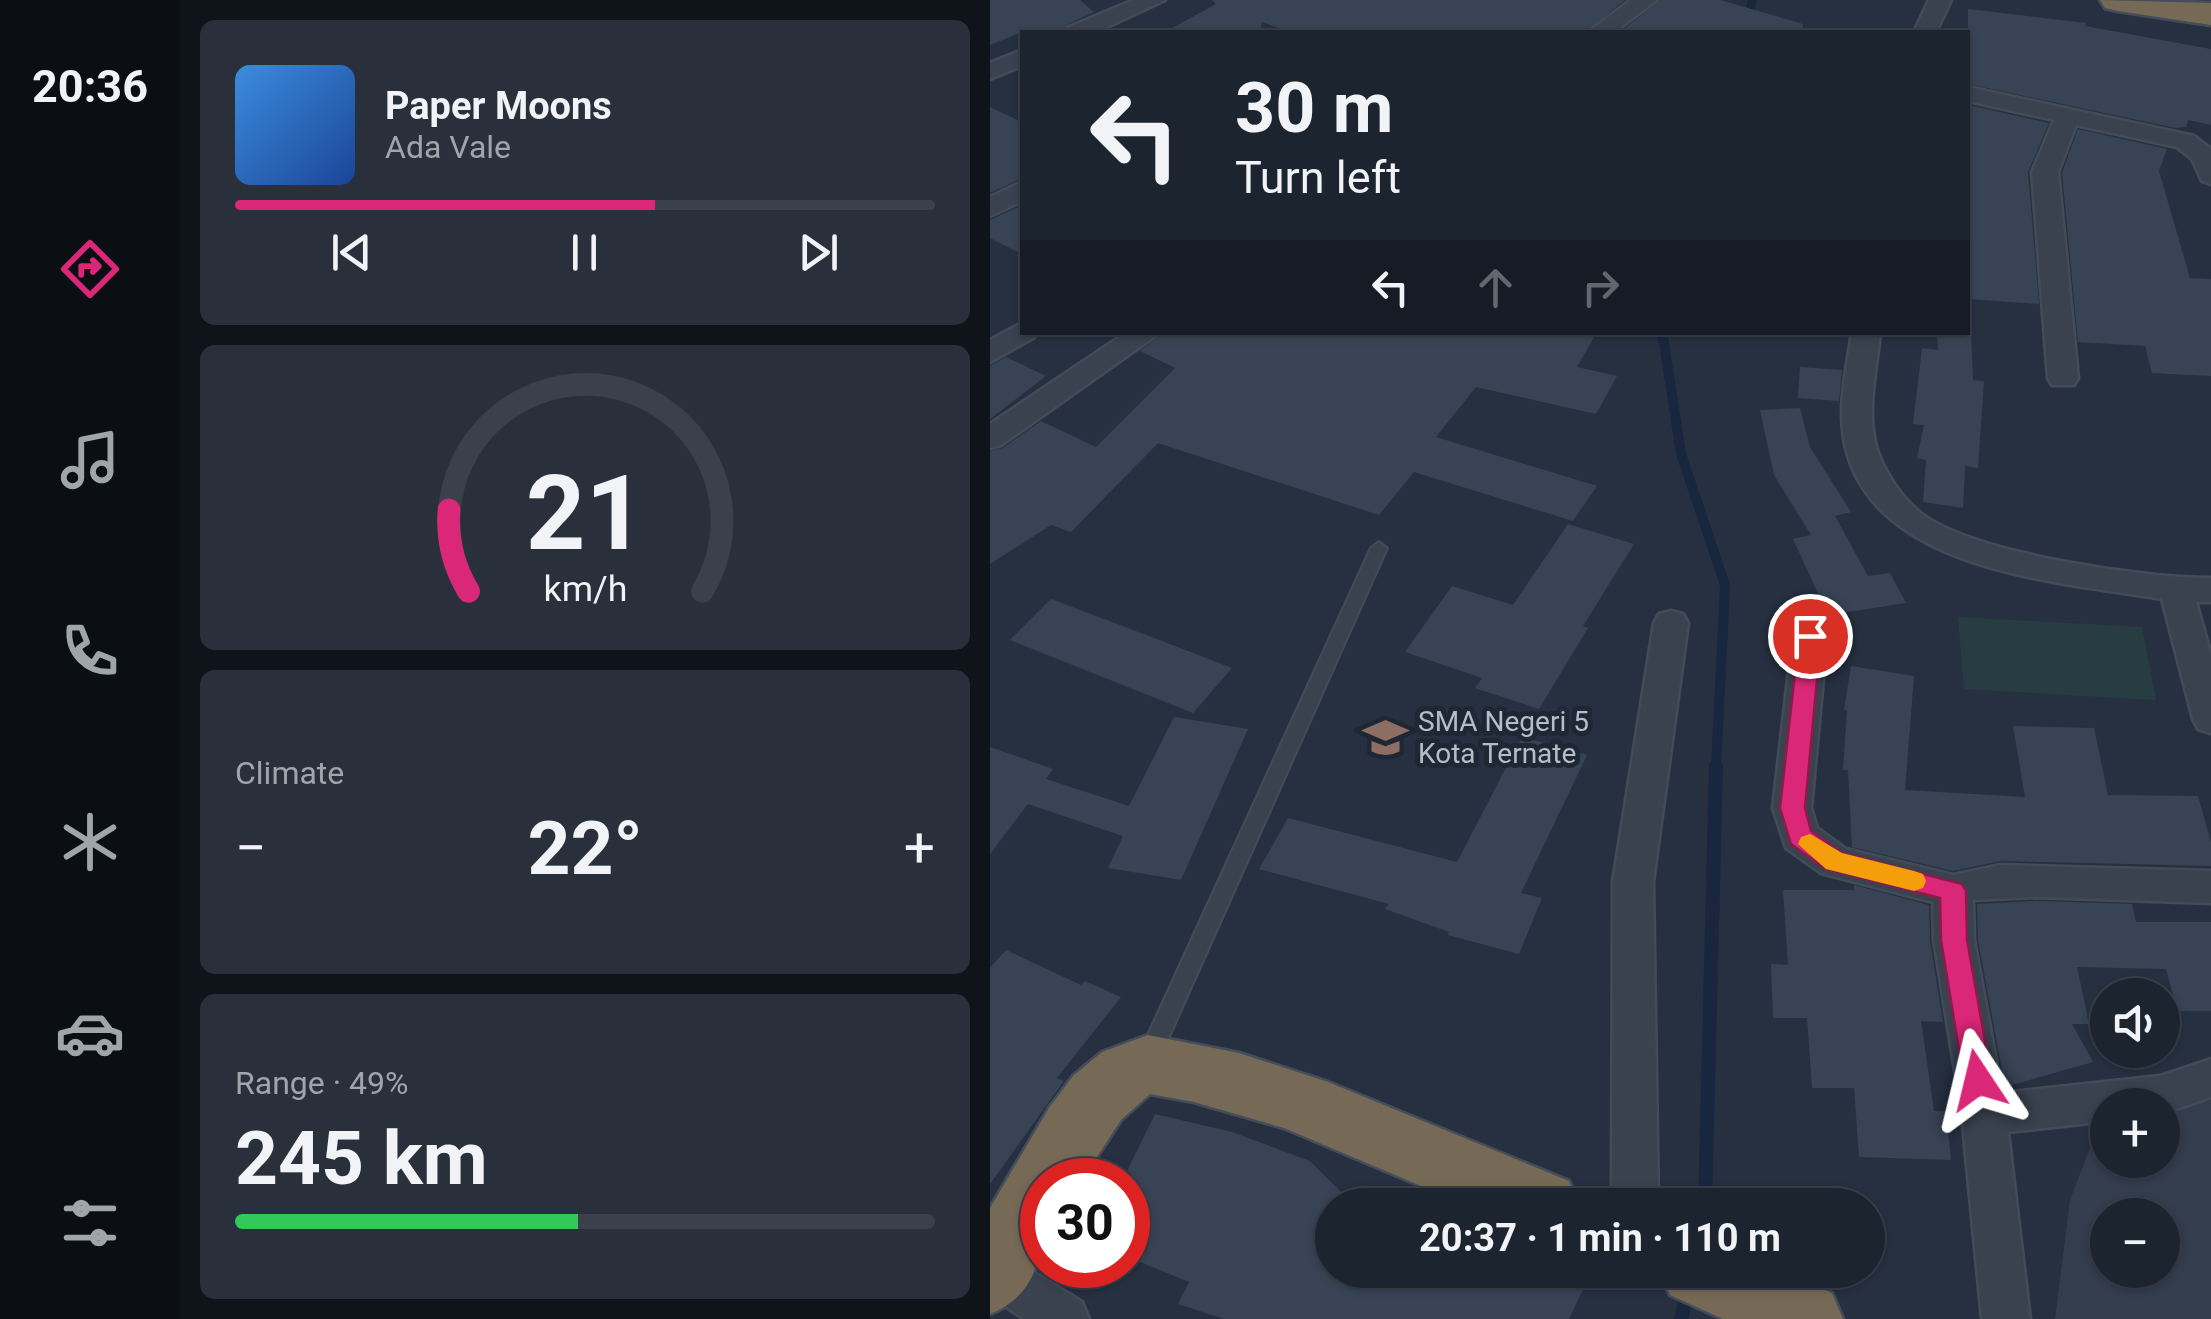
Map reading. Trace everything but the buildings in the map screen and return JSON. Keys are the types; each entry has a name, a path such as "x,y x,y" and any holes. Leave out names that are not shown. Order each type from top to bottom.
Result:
{"highway":[{"path":"2118,0 2211,14"},
{"path":"1058,1158 1072,1133 1116,1078 1146,1064 1246,1084 1360,1125 1505,1188"},
{"path":"992,1274 1020,1225"},
{"path":"1737,1288 1787,1310"}],"street":[{"path":"1082,30 1154,0"},
{"path":"1602,30 1646,0"},
{"path":"1925,30 1940,0"},
{"path":"1970,94 2185,141 2203,155 2211,176"},
{"path":"2063,378 2045,172 2068,115"},
{"path":"990,208 1020,191"},
{"path":"990,353 1020,334"},
{"path":"990,438 1143,335"},
{"path":"1866,335 1858,433 1865,459 1882,488 1912,522 1938,537 2014,559 2176,590 2211,590"},
{"path":"2176,590 2211,720"},
{"path":"1635,1188 1632,882 1672,624"},
{"path":"1810,636 1792,808 1800,837 1835,862 1953,891 1962,885 1999,881 2211,887"},
{"path":"1953,891 1954,940 1984,1115 2006,1319"},
{"path":"1984,1115 2160,1095 2211,1078"},
{"path":"992,1274 1065,1319"}],"lane":[{"path":"1146,1064 1379,548"}],"shaded area":[{"path":"2211,1097 2211,1319 2055,1319 2070,1200 2090,1148 2090,1178 2180,1178 2180,1107"}],"green space":[{"path":"1958,617 2142,627 2156,700 1964,689"}],"waterway":[{"path":"1746,30 1752,0"},
{"path":"1663,336 1681,454 1725,585 1716,769"},
{"path":"1705,1188 1716,766"},
{"path":"1681,1319 1688,1288"}],"slow traffic":[{"path":"1810,844 1835,862 1914,881"}],"place":[{"name":"SMA Negeri 5 Kota Ternate","path":"1385,737"}],"route":[{"path":"1810,636 1792,808 1800,837 1835,862 1953,891 1954,940 1978,1080"}]}
